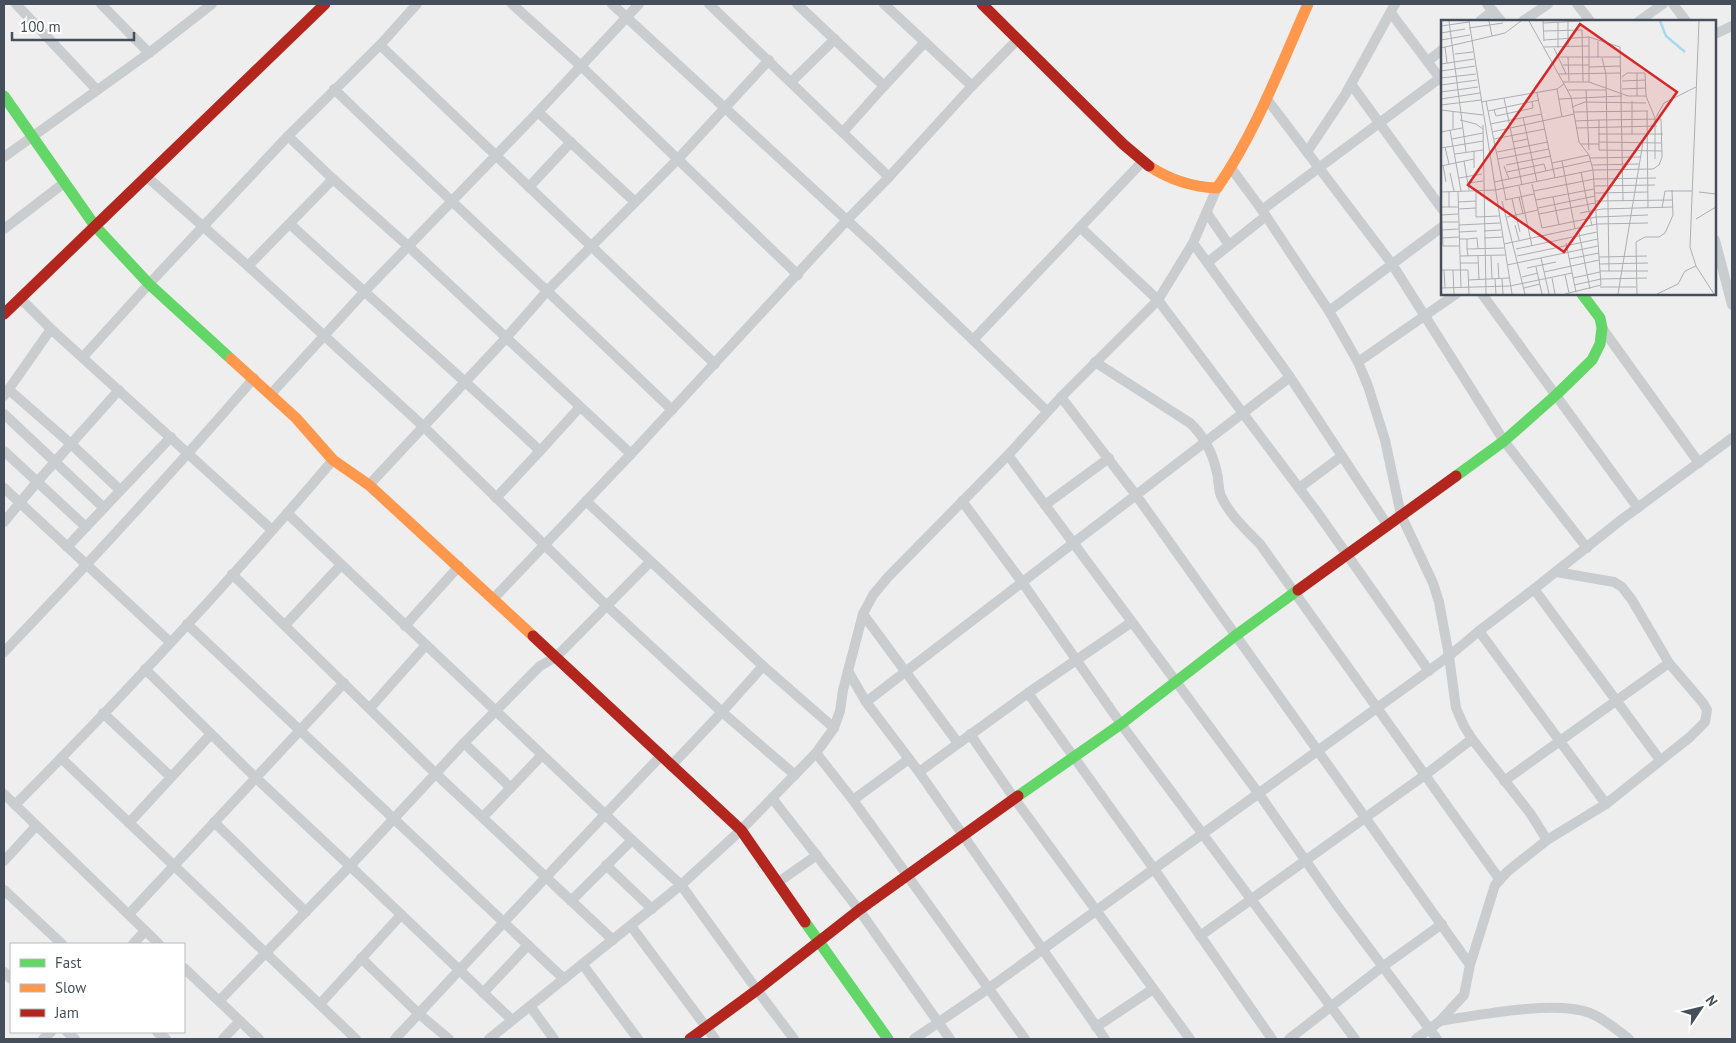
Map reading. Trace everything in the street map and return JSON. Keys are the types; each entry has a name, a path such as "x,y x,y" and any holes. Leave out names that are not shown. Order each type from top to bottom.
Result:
{"street":[{"path":"16,4 97,90"},
{"path":"102,4 150,53"},
{"path":"193,4 201,12"},
{"path":"4,157 150,53 212,4"},
{"path":"4,314 325,4"},
{"path":"83,357 148,284 288,136 380,45 418,4"},
{"path":"512,4 581,66 798,275"},
{"path":"612,4 847,220 1047,411"},
{"path":"271,394 364,292 538,112 638,4"},
{"path":"710,4 889,177"},
{"path":"797,4 884,86"},
{"path":"884,4 972,86"},
{"path":"982,4 1143,161 1187,185 1217,188"},
{"path":"489,1039 681,885 741,830 816,753 834,728 843,699 843,690 863,614 874,595 888,578 1008,455 1061,396 1158,300 1193,242 1217,188 1231,168 1266,98 1308,4"},
{"path":"1524,20 1548,4"},
{"path":"1577,4 1589,20"},
{"path":"1641,20 1663,4"},
{"path":"1673,4 1685,20"},
{"path":"1208,262 1264,213 1319,169 1441,80 1393,8 1351,84 1307,152"},
{"path":"1481,20 1490,8 1500,20"},
{"path":"1716,34 1732,26"},
{"path":"791,82 835,39"},
{"path":"494,598 1017,40"},
{"path":"843,132 925,42"},
{"path":"380,45 715,364"},
{"path":"1428,61 1441,51"},
{"path":"369,485 467,381 548,290 678,159 769,60"},
{"path":"1351,84 1441,208"},
{"path":"334,90 451,202 548,290 672,410"},
{"path":"4,96 94,226 148,284 271,394 296,418 333,460 369,485 459,566 741,830 888,1039"},
{"path":"1266,98 1392,264 1504,441 1587,548"},
{"path":"538,112 635,202"},
{"path":"288,136 631,454"},
{"path":"529,187 571,142"},
{"path":"973,340 1143,161"},
{"path":"1231,168 1264,213 1329,311 1358,362 1368,386 1385,440 1401,515 1433,584 1439,602 1456,708 1472,739 1530,812 1547,840"},
{"path":"146,176 204,226 423,426 606,605 722,712 794,775"},
{"path":"248,266 333,179"},
{"path":"4,229 64,183"},
{"path":"1207,213 1229,245"},
{"path":"290,224 364,292 467,381 540,451"},
{"path":"1080,227 1158,300 1299,488 1429,671"},
{"path":"1329,311 1441,228"},
{"path":"1193,242 1290,376 1388,526"},
{"path":"1716,244 1732,304"},
{"path":"1358,362 1455,295"},
{"path":"1483,295 1638,508"},
{"path":"690,1039 757,990 859,910 963,834 1121,724 1235,636 1504,441 1556,396 1592,360 1600,344 1602,328 1600,318 1588,296"},
{"path":"20,298 51,329 272,530"},
{"path":"1602,328 1699,463"},
{"path":"51,329 6,392 71,444 120,490"},
{"path":"1095,362 1198,430 1206,442 1217,472 1221,496 1226,504 1241,524 1260,544 1500,880"},
{"path":"866,702 1290,376"},
{"path":"4,652 87,566 189,454 254,378"},
{"path":"4,522 54,462 119,390"},
{"path":"1061,396 1136,495 1470,964"},
{"path":"496,498 580,407"},
{"path":"4,414 104,508"},
{"path":"67,547 171,437"},
{"path":"914,1039 990,988 1429,671 1638,508 1732,438"},
{"path":"4,451 86,527"},
{"path":"1008,455 1259,794 1304,860 1382,967 1438,1039"},
{"path":"1299,488 1342,456"},
{"path":"1045,505 1109,458"},
{"path":"15,805 187,624 288,513 333,460"},
{"path":"4,488 170,642"},
{"path":"586,501 763,666 834,728"},
{"path":"962,501 1022,582 1121,724 1354,1039"},
{"path":"288,513 405,626 681,885 794,1039"},
{"path":"219,1002 350,866 464,743 540,666 556,657 650,562"},
{"path":"285,626 341,565"},
{"path":"405,626 459,566"},
{"path":"1416,1039 1440,1021 1464,995 1470,964 1492,890 1508,871 1547,840 1606,804 1702,726 1707,716 1707,710 1703,703 1669,663 1632,600 1622,587 1614,582 1556,572"},
{"path":"232,574 436,774 614,940"},
{"path":"1534,589 1615,702 1660,760"},
{"path":"863,614 958,743"},
{"path":"919,772 1028,693 1132,622"},
{"path":"187,624 564,979"},
{"path":"1479,631 1606,804"},
{"path":"370,708 426,645"},
{"path":"1504,781 1669,663"},
{"path":"671,766 763,666"},
{"path":"145,669 255,777 512,1020"},
{"path":"848,671 866,702 963,834 1105,1039"},
{"path":"129,914 344,683"},
{"path":"1028,693 1154,869 1272,1039"},
{"path":"103,714 171,777"},
{"path":"129,823 211,734"},
{"path":"970,734 1096,912 1190,1039"},
{"path":"1200,936 1365,816 1425,775 1472,739"},
{"path":"464,743 511,788"},
{"path":"816,753 853,800 1025,1039"},
{"path":"483,817 542,755"},
{"path":"395,1039 661,756"},
{"path":"61,758 356,1039"},
{"path":"853,800 909,759"},
{"path":"4,794 158,943"},
{"path":"772,798 859,910 950,1039"},
{"path":"214,822 306,912"},
{"path":"4,861 36,826"},
{"path":"571,901 632,840"},
{"path":"777,882 817,855"},
{"path":"606,866 652,909"},
{"path":"4,890 61,943"},
{"path":"320,1004 401,915"},
{"path":"1289,1039 1382,967 1442,924"},
{"path":"631,926 715,1039"},
{"path":"134,943 145,931"},
{"path":"483,993 528,945"},
{"path":"361,958 419,1014 450,1039"},
{"path":"583,965 638,1039"},
{"path":"185,969 259,1039"},
{"path":"1096,1027 1153,989"},
{"path":"530,1006 554,1039"},
{"path":"1440,1021 1500,1012 1564,1009 1591,1013 1629,1039"},
{"path":"223,1039 240,1021"}],"traffic: fast":[{"path":"4,96 95,226 149,284 231,359"},
{"path":"1456,476 1504,441 1592,360 1600,344 1602,328 1600,318 1583,295"},
{"path":"1018,796 1121,724 1298,590"},
{"path":"805,922 888,1039"}],"traffic: slow":[{"path":"1149,166 1182,182 1217,188 1231,167 1255,122 1308,4"},
{"path":"231,359 296,418 333,460 369,485 533,636"}],"traffic: jam":[{"path":"4,314 325,4"},
{"path":"982,4 1123,144 1149,166"},
{"path":"1298,590 1456,476"},
{"path":"533,636 741,830 805,922"},
{"path":"690,1039 757,990 859,910 1018,796"}]}
